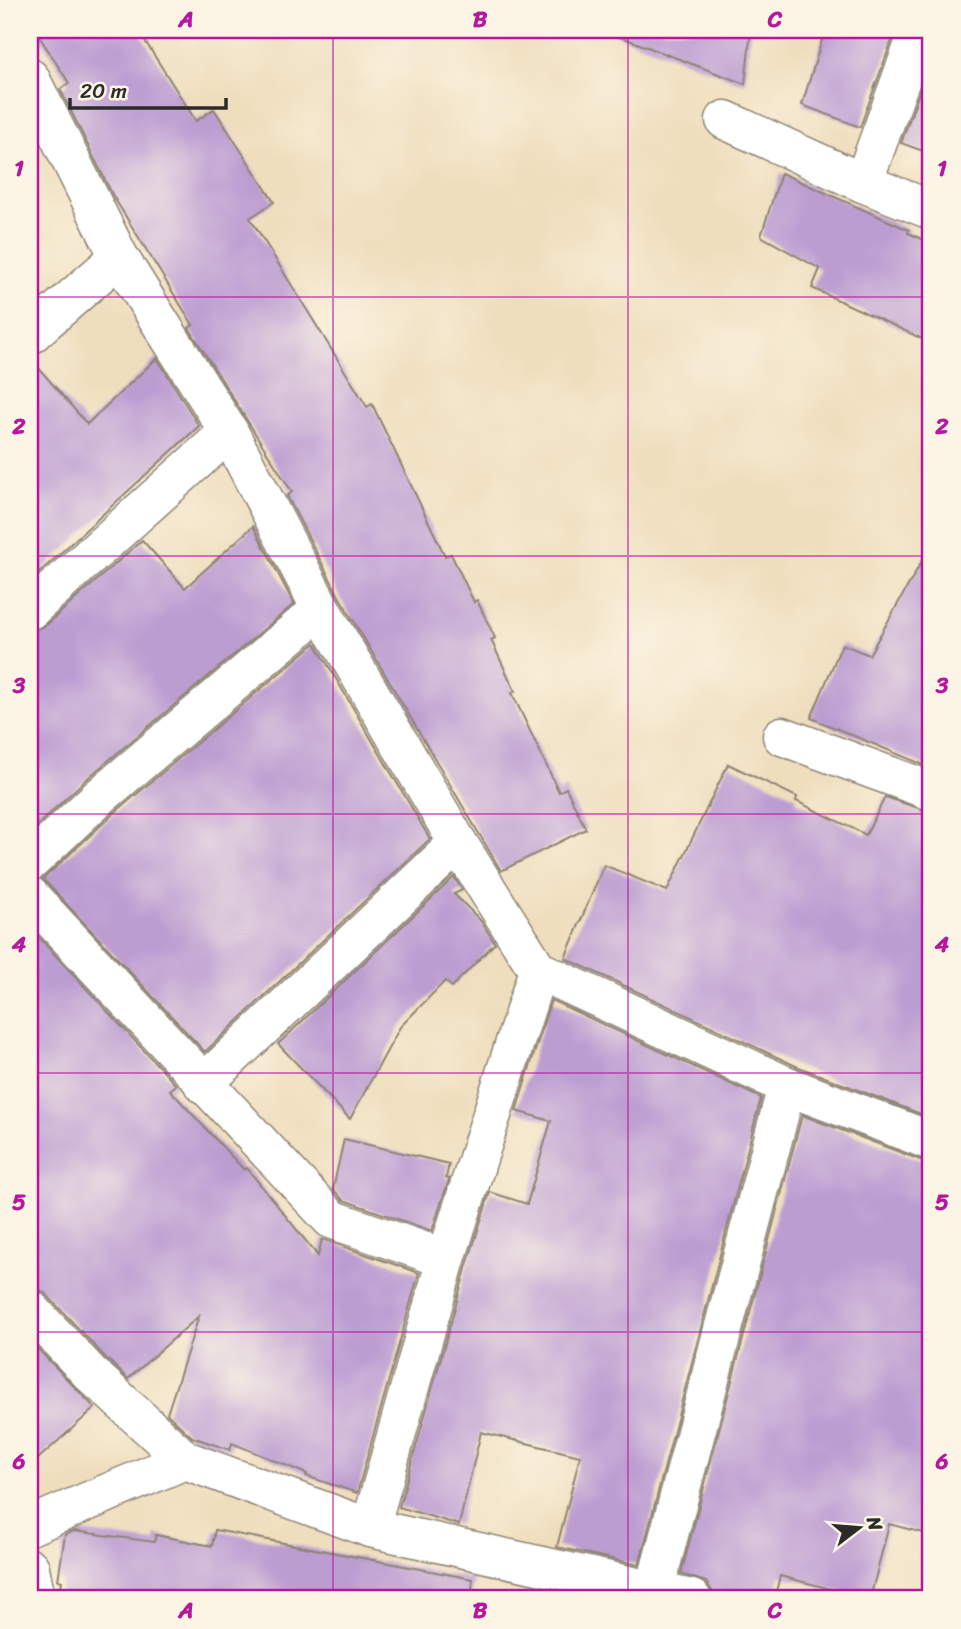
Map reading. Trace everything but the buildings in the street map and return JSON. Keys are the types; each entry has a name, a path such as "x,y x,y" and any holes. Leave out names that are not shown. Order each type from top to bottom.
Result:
{"street":[{"path":"863,183 919,30"},
{"path":"32,86 119,257 229,432 321,609 458,844 538,970 788,1086 931,1141"},
{"path":"725,120 863,183 931,210"},
{"path":"30,335 119,257"},
{"path":"30,610 229,432"},
{"path":"30,862 97,799 321,609"},
{"path":"782,736 931,791"},
{"path":"203,1083 458,844"},
{"path":"30,896 331,1219 446,1259"},
{"path":"370,1528 446,1259 538,970"},
{"path":"654,1592 788,1086"},
{"path":"30,1309 90,1373 185,1460 370,1528 692,1599"},
{"path":"30,1526 185,1460"},
{"path":"30,1569 36,1599"}]}
